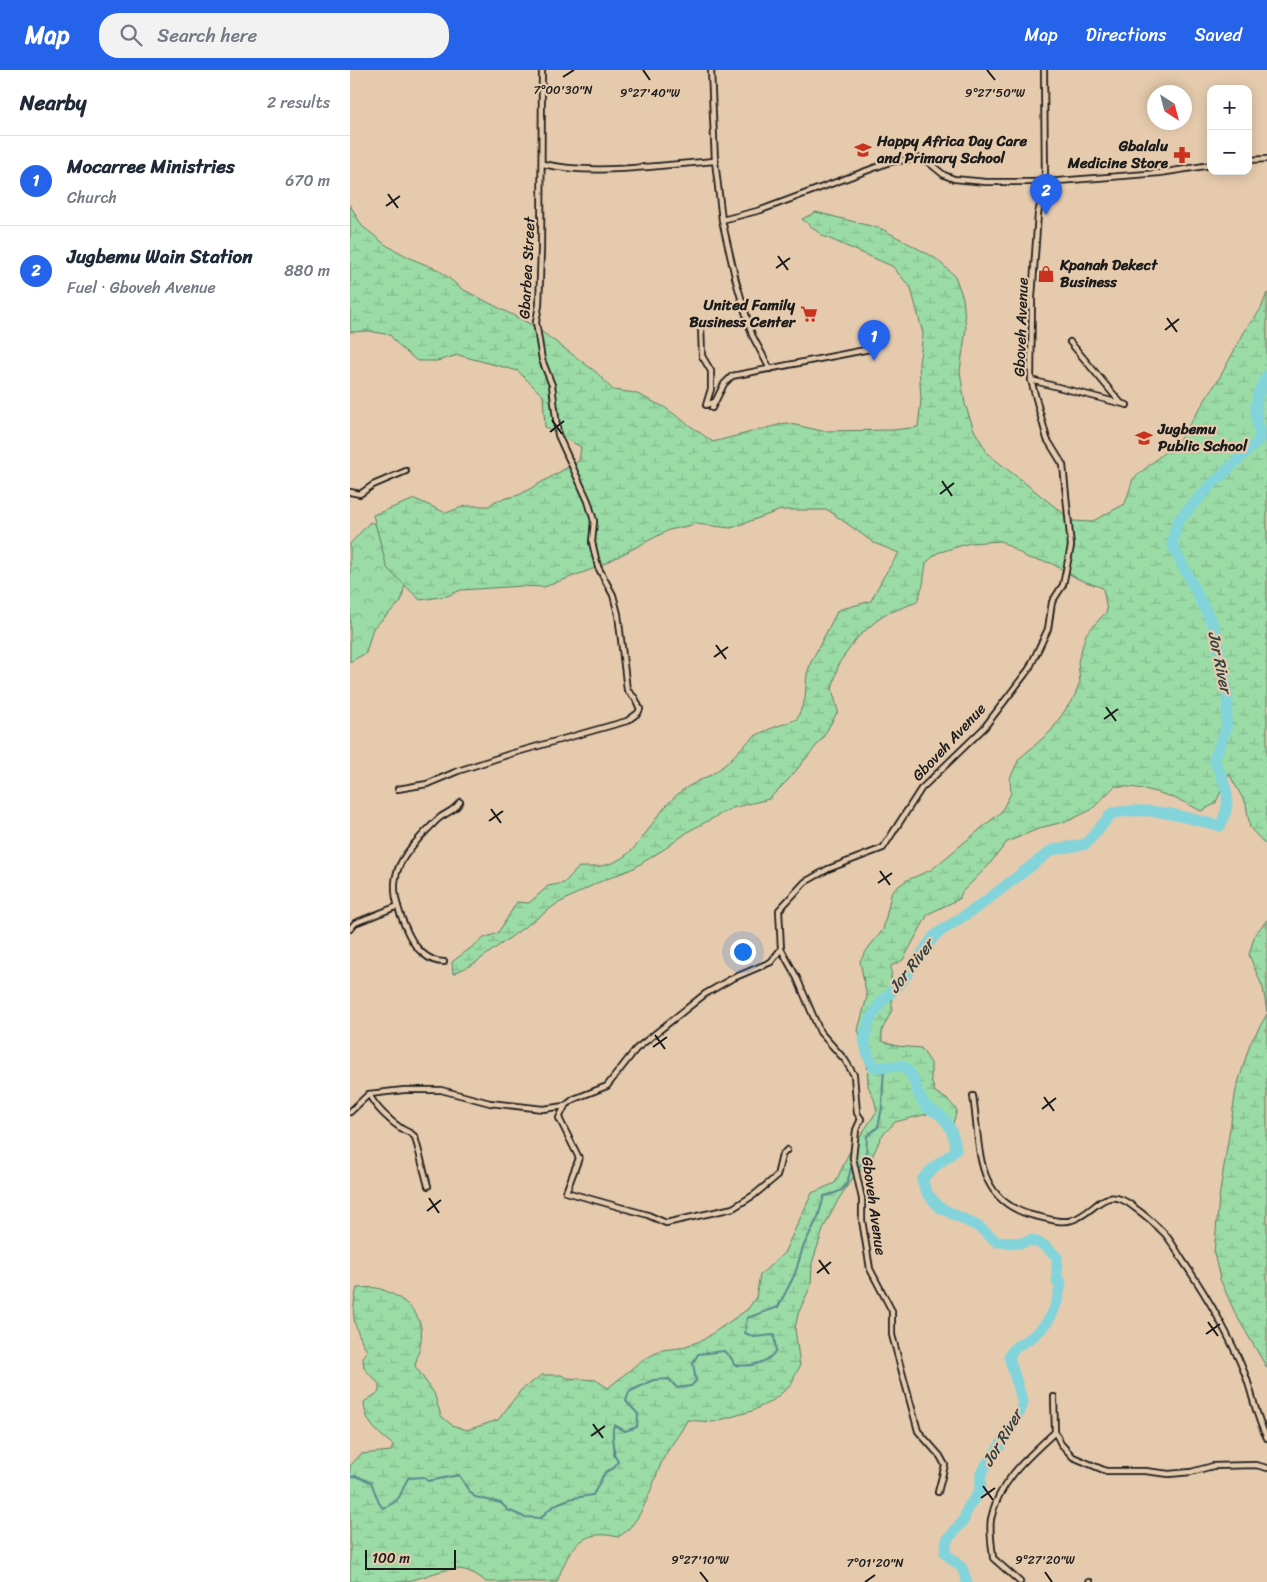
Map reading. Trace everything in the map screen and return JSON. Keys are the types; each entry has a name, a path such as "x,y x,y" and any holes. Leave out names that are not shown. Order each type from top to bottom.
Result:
{"street":[{"name":"Gbarbea Street","path":"398,789 427,784 458,771 599,727 620,723 632,717 640,709 635,698 627,690 623,666 621,632 613,594 598,567 592,542 594,521 588,501 558,435 552,385 542,360 536,322 539,305 543,164 542,70"},
{"path":"711,70 715,161 722,220 736,281 752,335 770,369"},
{"name":"Gboveh Avenue","path":"938,1492 945,1465 940,1456 918,1431 892,1335 892,1311 870,1268 862,1220 862,1199 853,1158 856,1130 861,1119 857,1113 854,1075 845,1060 820,1032 797,978 781,949 779,910 805,882 828,868 883,848 921,789 984,728 1029,669 1048,628 1052,602 1063,585 1071,546 1063,465 1047,439 1031,380 1032,297 1038,214 1045,182 1044,70"},
{"path":"722,220 761,210 890,162 908,159 918,158 928,162 944,175 954,179 986,182 1045,182 1114,175 1160,174 1207,166"},
{"path":"1252,160 1267,158"},
{"path":"543,164 561,168 636,168 715,161"},
{"path":"701,325 702,356 711,371 711,389 706,405 714,402"},
{"path":"1070,342 1120,403"},
{"path":"712,408 724,384 732,376 870,349"},
{"path":"1031,380 1127,405"},
{"path":"350,492 360,494 373,485 406,471"},
{"path":"444,962 434,962 408,935 398,906 394,885 396,869 407,853 439,818 454,811 460,802"},
{"path":"350,928 355,924 398,906"},
{"path":"781,949 770,962 731,979 705,994 636,1049 607,1086 574,1099 560,1112 559,1118 579,1158 566,1192 648,1214 666,1223 733,1208 754,1195 777,1176 782,1156 787,1150"},
{"path":"350,1112 369,1094 386,1091 441,1090 490,1103 543,1109 565,1106"},
{"path":"369,1094 373,1102 415,1138 428,1186"},
{"path":"973,1096 987,1181 998,1198 1008,1206 1021,1212 1062,1221 1073,1220 1099,1202 1112,1197 1119,1198 1134,1207 1165,1233 1207,1299 1239,1359 1253,1396 1260,1424 1267,1438"},
{"path":"1054,1397 1055,1432 1061,1444 1073,1457 1106,1471 1145,1471 1169,1474 1191,1472 1213,1466 1256,1465 1267,1468"},
{"path":"1020,1582 993,1558 991,1520 1003,1488 1023,1462 1055,1432"}],"green space":[{"path":"350,205 362,226 386,245 412,259 439,270 462,289 534,326 596,372 613,390 635,393 664,407 713,442 786,423 822,431 894,430 918,427 921,400 919,364 923,334 911,288 892,266 823,236 802,219 816,212 882,229 935,258 955,276 963,298 966,329 960,371 965,404 974,430 988,454 1073,521 1091,522 1125,504 1133,479 1180,439 1220,377 1247,327 1261,309 1267,293 1267,846 1250,828 1246,804 1229,774 1215,804 1201,811 1180,800 1159,793 1138,788 1115,786 1091,810 1068,821 1043,827 1007,842 987,867 962,892 959,899 928,914 903,960 891,966 892,1010 882,1030 882,1041 897,1046 921,1048 931,1063 931,1080 935,1092 948,1100 957,1110 951,1130 935,1112 895,1122 881,1137 869,1164 854,1176 838,1200 824,1227 812,1263 811,1285 798,1314 795,1329 800,1366 790,1386 772,1401 752,1411 713,1422 687,1420 664,1458 645,1504 633,1523 618,1537 594,1535 577,1544 566,1560 557,1582 486,1582 475,1574 455,1569 401,1582 350,1582 350,1466 361,1454 391,1451 393,1445 369,1421 365,1409 364,1402 379,1392 379,1384 364,1368 363,1358 367,1351 356,1328 354,1314 357,1288 377,1288 391,1293 411,1307 419,1320 421,1328 420,1347 415,1366 434,1393 441,1416 452,1425 467,1430 498,1420 521,1390 542,1375 561,1375 567,1378 596,1380 608,1388 641,1361 662,1350 680,1348 703,1340 748,1309 756,1297 760,1275 784,1253 812,1193 835,1183 849,1153 877,1111 868,1086 867,1055 858,1030 867,997 860,961 883,930 892,891 907,880 931,870 1001,812 1011,793 1010,778 1019,759 1051,731 1074,697 1080,682 1078,662 1086,634 1107,611 1103,588 1078,579 1051,563 1028,558 1001,541 970,543 937,553 926,563 923,585 917,602 883,615 857,638 839,663 832,689 838,711 822,739 789,779 769,799 732,808 689,831 634,868 597,883 555,905 475,963 453,974 452,962 484,938 498,933 517,902 529,903 548,886 564,883 579,867 599,866 615,862 638,844 666,806 682,790 717,771 756,736 797,719 805,699 807,674 811,662 838,610 871,601 899,553 874,543 828,510 781,510 731,528 696,524 669,530 598,567 544,587 522,586 461,590 447,596 420,600 387,568 373,515 415,499 446,513 465,506 489,506 495,501 519,495 579,461 581,447 545,427 543,396 518,371 458,355 437,361 417,361 400,347 390,335 369,331 350,332"},
{"path":"370,522 394,531 410,562 401,602 373,628 366,653 350,662 350,544"},
{"path":"1267,920 1267,1012 1263,988 1249,955 1255,934"},
{"path":"1267,1014 1267,1368 1235,1313 1220,1279 1214,1253 1219,1198 1236,1090 1250,1044"}],"waterway":[{"name":"Jor River","path":"967,1582 962,1568 945,1553 947,1540 964,1520 967,1509 980,1490 981,1473 1006,1437 1020,1411 1023,1403 1009,1357 1016,1347 1041,1329 1051,1316 1061,1282 1057,1282 1057,1257 1045,1246 1032,1240 1020,1243 997,1242 979,1227 939,1207 927,1193 922,1180 956,1150 951,1131 944,1119 922,1101 912,1076 903,1066 874,1067 868,1056 864,1039 869,1021 881,1002 901,983 935,935 979,906 1052,850 1086,844 1112,813 1153,811 1220,826 1227,808 1227,792 1214,760 1226,729 1228,697 1215,629 1172,544 1177,522 1211,485 1260,439 1256,407 1259,392 1267,376"},
{"path":"350,1477 356,1476 371,1482 379,1503 383,1508 397,1499 408,1478 423,1477 428,1481 459,1475 475,1497 501,1503 508,1510 524,1517 541,1518 552,1507 564,1501 593,1495 605,1472 614,1468 618,1461 614,1455 614,1425 625,1431 637,1427 638,1414 626,1401 629,1392 653,1380 669,1379 677,1388 691,1386 696,1381 693,1363 698,1354 724,1351 732,1359 734,1365 740,1366 757,1364 767,1359 776,1351 774,1335 754,1337 745,1333 747,1318 778,1307 795,1274 803,1247 818,1217 824,1196 844,1188 851,1168 858,1169 866,1157 867,1136 878,1127 882,1108 884,1066 874,1067"}],"place":[{"name":"Happy Africa Day Care and Primary School","path":"863,150"},
{"name":"Gbalalu Medicine Store","path":"1182,155"},
{"name":"Jugbemu Wain Station","path":"1046,215"},
{"name":"Kpanah Dekect Business","path":"1046,274"},
{"name":"United Family Business Center","path":"809,314"},
{"name":"Mocarree Ministries","path":"874,361"},
{"name":"Jugbemu Public School","path":"1144,438"}]}
